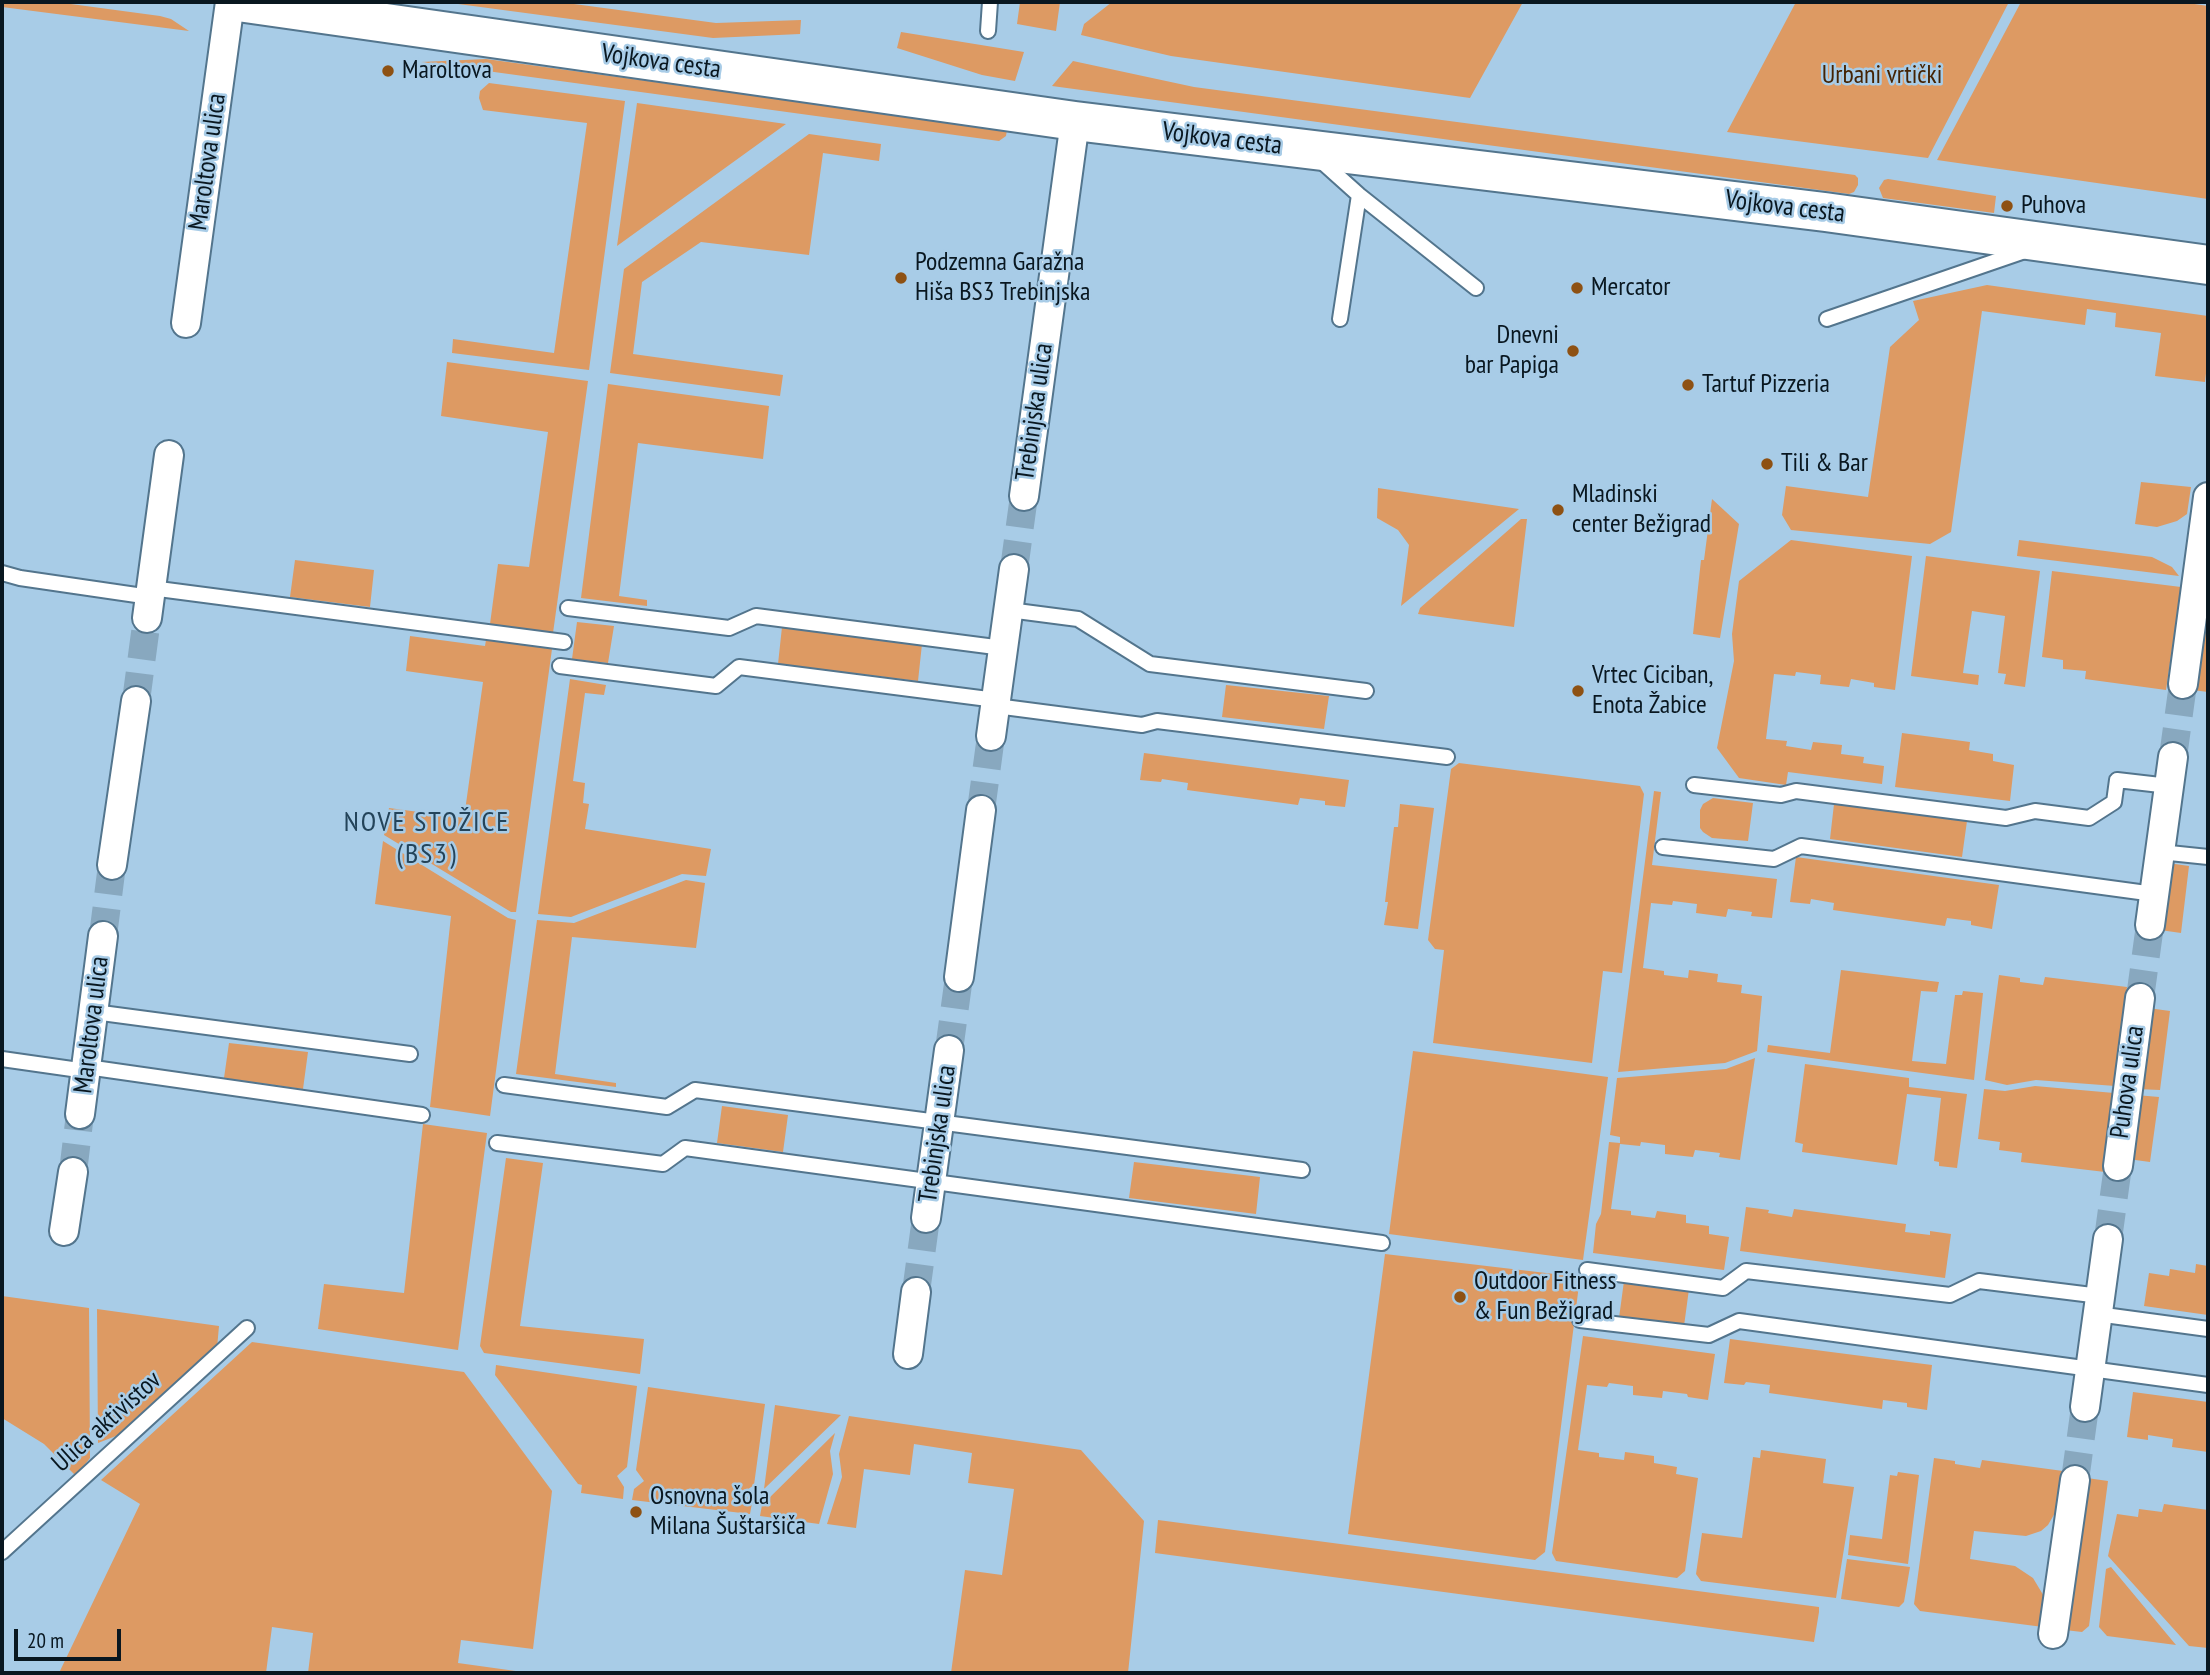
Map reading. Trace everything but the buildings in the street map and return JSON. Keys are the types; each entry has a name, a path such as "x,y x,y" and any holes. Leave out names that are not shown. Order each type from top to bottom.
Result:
{"street":[{"name":"Maroltova ulica","path":"186,323 230,2"},
{"name":"Vojkova cesta","path":"238,2 1075,121 2053,241 2208,265"},
{"name":"Trebinjska ulica","path":"1024,496 1075,121"},
{"path":"150,601 169,455"},
{"path":"2183,684 2208,497"},
{"path":"991,736 1014,569"},
{"path":"112,866 136,701"},
{"path":"2150,925 2173,757"},
{"path":"959,977 981,810"},
{"name":"Maroltova ulica","path":"80,1114 103,936"},
{"name":"Puhova ulica","path":"2118,1166 2140,998"},
{"name":"Trebinjska ulica","path":"926,1218 949,1050"},
{"path":"64,1231 73,1172"},
{"path":"2085,1407 2108,1239"},
{"path":"908,1354 916,1292"},
{"path":"2053,1634 2075,1480"}],"lane":[{"path":"988,32 990,2"},
{"path":"1307,149 1359,195 1476,288"},
{"path":"1340,319 1359,195"},
{"path":"1827,319 2053,241"},
{"path":"2,573 20,579 150,601 564,642"},
{"path":"568,608 729,628 756,616 1003,648"},
{"path":"1009,610 1078,619 1150,664 1366,691"},
{"path":"561,666 716,686 739,667 1142,725 1157,721 1447,757"},
{"path":"1694,785 1781,795 1796,791 2006,818 2035,811 2089,818 2114,802 2117,780 2169,786"},
{"path":"1663,847 1774,859 1801,846 2154,894"},
{"path":"2160,852 2208,857"},
{"path":"94,1012 410,1054"},
{"path":"2,1059 422,1115"},
{"path":"504,1086 667,1107 695,1090 1302,1170"},
{"path":"497,1143 663,1164 685,1148 1382,1243"},
{"path":"1587,1270 1723,1288 1746,1271 1950,1295 1979,1281 2208,1329"},
{"path":"1580,1320 1709,1335 1739,1321 2208,1385"},
{"name":"Ulica aktivistov","path":"2,1552 247,1328"}],"green space":[{"path":"2,2 56,2 160,16 171,19 189,31 2,7"},
{"path":"443,2 559,2 716,23 801,20 800,34 713,38"},
{"path":"1020,2 1060,2 1056,31 1017,24"},
{"path":"1112,2 1523,2 1470,98 1171,56 1081,35 1084,24"},
{"name":"Urbani vrtički","path":"1796,2 2009,2 1928,158 1727,132"},
{"path":"2021,2 2181,2 2208,6 2208,199 1937,160"},
{"path":"901,32 1024,52 1015,81 982,75 897,48"},
{"path":"486,59 1007,130 1006,136 999,141 421,62"},
{"path":"1073,61 1194,87 1855,175 1858,185 1854,192 1849,194 1052,86"},
{"path":"489,83 625,101 589,370 452,353 453,339 554,353 587,123 483,110 480,91"},
{"path":"637,103 786,124 617,246"},
{"path":"809,134 881,144 879,161 823,153 809,255 701,242 642,282 633,354 783,375 780,396 610,373 624,269"},
{"path":"1884,180 1996,196 1994,213 1883,198 1879,188"},
{"path":"1987,285 2208,316 2205,382 2155,376 2161,333 2115,327 2116,313 2087,309 2085,325 1982,311 1951,532 1930,544 1791,530 1782,515 1786,486 1868,497 1890,347 1919,320 1913,301"},
{"path":"447,362 588,381 553,633 490,624 498,564 529,567 548,432 441,416"},
{"path":"608,384 769,406 763,459 638,443 619,596 647,600 647,606 581,598"},
{"path":"2141,482 2191,487 2187,514 2177,521 2157,527 2135,524"},
{"path":"1378,488 1519,509 1401,606 1409,545 1398,530 1377,518"},
{"path":"1712,499 1739,524 1720,638 1693,634 1701,560 1704,560"},
{"path":"1521,519 1527,519 1514,627 1418,614 1420,608"},
{"path":"1791,540 1912,556 1895,690 1874,687 1874,683 1851,679 1849,687 1820,684 1821,675 1796,672 1795,676 1774,674 1766,739 1787,741 1786,746 1811,750 1813,742 1842,745 1841,754 1864,757 1863,763 1884,766 1882,784 1788,772 1786,785 1739,778 1717,748 1734,661 1732,634 1739,581"},
{"path":"2019,540 2152,557 2172,567 2179,576 2017,556"},
{"path":"1926,556 2040,571 2025,687 2004,684 2006,674 1998,673 2005,616 1972,611 1963,673 1979,675 1978,685 1911,676"},
{"path":"295,560 374,570 370,607 290,597"},
{"path":"2052,571 2181,587 2166,690 2085,679 2086,671 2063,669 2063,660 2042,657"},
{"path":"2208,591 2208,692 2192,690"},
{"path":"577,622 614,626 608,663 572,659"},
{"path":"782,627 922,644 918,681 778,664"},
{"path":"410,636 485,646 486,640 552,649 516,912 511,912 384,835 389,808 464,818 483,682 406,671"},
{"path":"570,679 606,685 604,695 585,693 573,781 585,783 583,803 589,804 585,829 711,849 706,876 682,874 571,917 538,914"},
{"path":"1226,685 1329,696 1324,729 1222,717"},
{"path":"1902,733 1970,742 1969,750 1993,754 1993,761 2014,765 2010,801 1895,787"},
{"path":"1144,753 1349,780 1345,807 1300,798 1298,805 1187,790 1188,783 1162,779 1161,782 1140,780"},
{"path":"1459,763 1640,786 1644,794 1622,973 1603,971 1592,1063 1433,1043 1444,950 1435,949 1428,940 1451,769"},
{"path":"1654,791 1661,792 1652,865 1777,879 1772,918 1751,916 1752,912 1728,909 1726,917 1696,913 1697,904 1673,901 1672,905 1651,903 1643,968 1664,971 1664,975 1688,978 1689,970 1718,974 1717,982 1742,985 1741,993 1762,996 1757,1051 1725,1063 1618,1072"},
{"path":"1713,798 1753,803 1748,841 1712,838 1703,832 1700,828 1700,810 1703,804"},
{"path":"1400,804 1434,808 1418,929 1384,925 1394,827 1398,827"},
{"path":"1834,804 1967,821 1962,857 1830,839"},
{"path":"383,841 508,918 516,920 490,1116 430,1107 451,916 375,904"},
{"path":"1796,857 1999,885 1992,929 1971,925 1971,921 1947,918 1945,926 1833,910 1834,903 1811,899 1810,904 1790,902"},
{"path":"2168,863 2189,866 2181,933 2160,930"},
{"path":"686,880 705,883 696,948 572,937 555,1074 616,1083 616,1087 516,1074 537,920 574,923"},
{"path":"1841,970 1939,982 1937,992 1921,991 1912,1061 1946,1064 1955,995 1962,995 1963,991 1983,993 1974,1080 1767,1052 1768,1045 1830,1053"},
{"path":"1999,975 2020,978 2020,982 2043,985 2045,977 2127,987 2115,1086 2036,1080 2007,1085 1985,1080"},
{"path":"2148,1008 2170,1011 2160,1090 2137,1089"},
{"path":"229,1043 308,1052 303,1089 224,1078"},
{"path":"1413,1051 1608,1077 1583,1260 1389,1234"},
{"path":"1755,1058 1740,1160 1719,1157 1720,1153 1695,1150 1693,1157 1665,1154 1665,1145 1641,1142 1640,1146 1620,1144 1611,1209 1655,1218 1657,1211 1686,1215 1686,1223 1709,1226 1709,1234 1729,1237 1724,1270 1593,1253 1596,1224 1601,1214 1609,1142 1620,1143 1620,1137 1610,1135 1617,1078 1726,1069"},
{"path":"1805,1064 1909,1078 1909,1087 1967,1094 1957,1168 1939,1166 1939,1162 1934,1161 1941,1098 1907,1094 1897,1165 1802,1152 1803,1144 1795,1142"},
{"path":"2035,1086 2114,1093 2105,1172 2021,1162 2022,1153 1999,1150 2000,1142 1978,1139 1984,1089 2005,1091"},
{"path":"2136,1095 2159,1097 2150,1162 2128,1159"},
{"path":"722,1106 788,1115 783,1152 717,1143"},
{"path":"423,1124 487,1133 458,1350 318,1329 324,1284 404,1293"},
{"path":"506,1158 543,1163 520,1326 644,1339 640,1374 484,1353 480,1346"},
{"path":"1134,1162 1260,1177 1256,1214 1129,1198"},
{"path":"1746,1207 1792,1217 1794,1209 1906,1224 1905,1232 1951,1234 1945,1278 1740,1251"},
{"path":"1385,1254 1580,1277 1545,1552 1535,1560 1348,1534"},
{"path":"2196,1264 2208,1266 2208,1315 2144,1306 2149,1273 2169,1276 2170,1269 2195,1273"},
{"path":"1624,1281 1689,1289 1684,1326 1619,1318"},
{"path":"2,1296 89,1308 90,1458 76,1476 44,1444 2,1418"},
{"path":"97,1309 219,1326 217,1348 121,1434 98,1443"},
{"path":"1583,1336 1715,1354 1708,1400 1663,1391 1662,1398 1633,1395 1633,1386 1609,1383 1607,1387 1587,1385 1578,1450 1599,1453 1599,1457 1624,1460 1625,1452 1654,1456 1654,1463 1677,1467 1676,1474 1698,1478 1685,1571 1677,1578 1556,1561 1552,1553"},
{"path":"1730,1339 1932,1365 1927,1410 1907,1407 1907,1403 1883,1400 1882,1409 1769,1393 1770,1385 1724,1383"},
{"path":"252,1342 464,1372 552,1491 533,1649 461,1640 458,1663 530,1673 308,1673 313,1633 272,1627 266,1673 59,1673 140,1504 101,1480"},
{"path":"496,1365 637,1386 627,1467 617,1476 624,1487 623,1499 581,1493 582,1485 578,1484 495,1375"},
{"path":"648,1387 765,1404 754,1485 744,1492 752,1503 750,1514 632,1500 634,1489 644,1481 636,1470"},
{"path":"2133,1392 2208,1402 2208,1452 2172,1447 2173,1439 2148,1435 2148,1440 2127,1437"},
{"path":"775,1405 841,1415 764,1489"},
{"path":"849,1416 1081,1450 1144,1521 1128,1673 951,1673 965,1570 1002,1575 1014,1489 968,1483 972,1453 914,1444 910,1475 864,1469 856,1528 827,1524 842,1477 839,1454"},
{"path":"835,1433 830,1451 833,1474 819,1524 760,1516 762,1505"},
{"path":"1761,1450 1826,1459 1823,1483 1854,1487 1836,1598 1701,1581 1696,1574 1702,1533 1742,1538 1753,1457 1760,1458"},
{"path":"1934,1458 1980,1468 1982,1460 2063,1471 2059,1506 2048,1525 2041,1531 2026,1536 1974,1531 1970,1559 2015,1566 2033,1578 2045,1598 2043,1627 1920,1611 1914,1604"},
{"path":"1898,1472 1919,1475 1908,1564 1848,1555 1850,1535 1882,1539 1890,1475 1897,1476"},
{"path":"2087,1478 2108,1481 2089,1626 2082,1632 2065,1630"},
{"path":"2164,1504 2208,1510 2208,1648 2189,1646 2108,1556 2117,1514 2138,1517 2139,1509 2162,1512"},
{"path":"1158,1520 1819,1607 1819,1612 1814,1642 1155,1553"},
{"path":"1847,1559 1910,1567 1904,1602 1899,1607 1841,1599"},
{"path":"2111,1567 2176,1645 2107,1636 2099,1627 2106,1569"}],"tunnel":[{"path":"1014,569 1024,496"},
{"path":"136,701 147,618"},
{"path":"2173,757 2183,684"},
{"path":"981,810 991,736"},
{"path":"103,936 112,865"},
{"path":"2140,998 2150,925"},
{"path":"949,1050 959,977"},
{"path":"73,1172 80,1114"},
{"path":"2108,1239 2118,1166"},
{"path":"916,1292 926,1218"},
{"path":"2075,1480 2085,1407"}],"place":[{"name":"Maroltova","path":"388,71"},
{"name":"Puhova","path":"2007,206"},
{"name":"Podzemna Garažna Hiša BS3 Trebinjska","path":"901,278"},
{"name":"Mercator","path":"1577,288"},
{"name":"Dnevni bar Papiga","path":"1573,351"},
{"name":"Tartuf Pizzeria","path":"1688,385"},
{"name":"Tili & Bar","path":"1767,464"},
{"name":"Mladinski center Bežigrad","path":"1558,510"},
{"name":"Vrtec Ciciban, Enota Žabice","path":"1578,691"},
{"name":"Outdoor Fitness & Fun Bežigrad","path":"1460,1297"},
{"name":"Osnovna šola Milana Šuštaršiča","path":"636,1512"}],"district":[{"name":"NOVE STOŽICE (BS3)","path":"427,839"}]}
